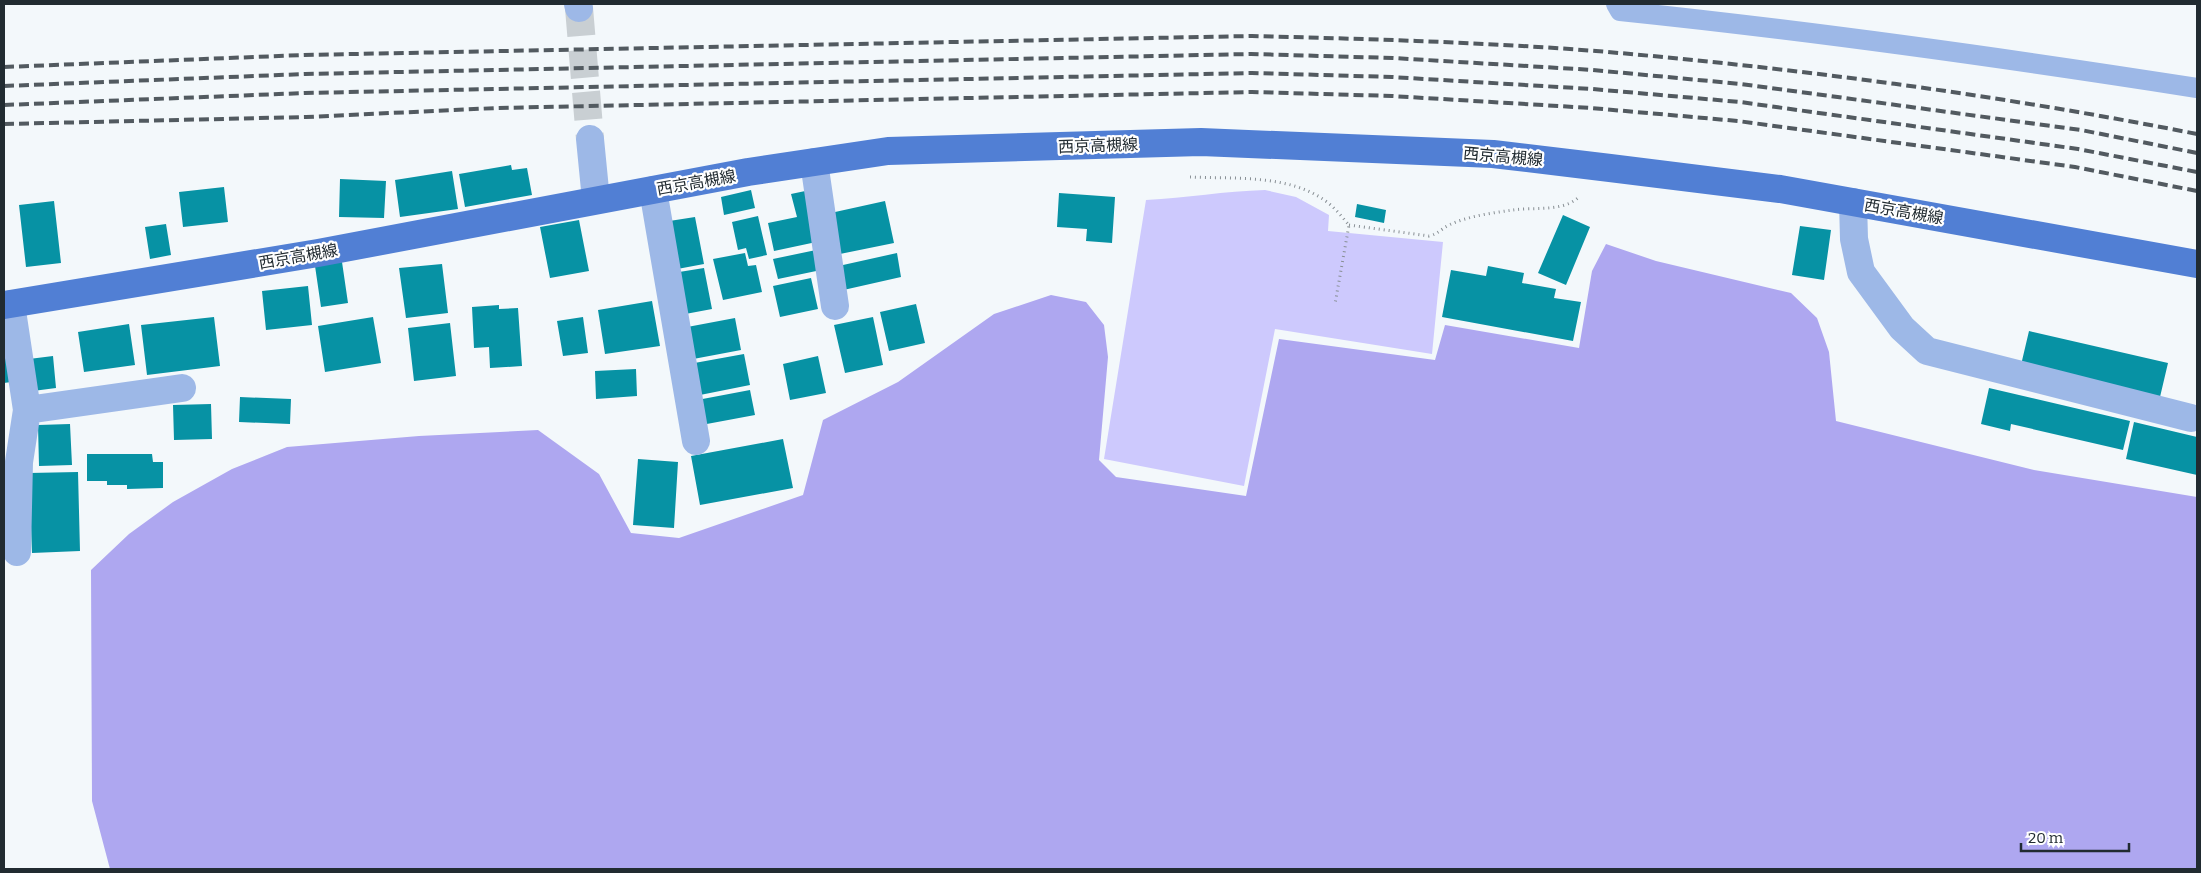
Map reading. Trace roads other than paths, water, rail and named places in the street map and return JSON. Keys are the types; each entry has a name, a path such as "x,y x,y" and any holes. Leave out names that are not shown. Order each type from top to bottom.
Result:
{"main road":[{"name":"西京高槻線","path":"7,304 318,253 596,200 888,151 1201,142 1493,154 1610,168 1780,189 2197,264"}],"street":[{"path":"590,139 596,200"},
{"path":"814,162 835,306"},
{"path":"653,190 696,441"},
{"path":"1853,202 1854,238 1861,272 1902,328 1927,351 2191,418"},
{"path":"7,304 27,410 19,462 17,552"},
{"path":"27,410 182,388"}],"lane":[{"path":"1616,4 1620,11 1786,28 2032,62 2197,88"}],"tunnel":[{"path":"579,8 590,139"}],"railway":[{"path":"4,67 304,55 1252,36 1338,38 1596,51 1822,74 1973,95 2197,134"},
{"path":"4,86 305,74 1251,54 1393,58 1593,70 1741,84 2081,130 2197,153"},
{"path":"4,105 305,93 1252,73 1392,77 1592,89 1740,102 2078,149 2197,172"},
{"path":"4,124 306,117 497,108 1252,92 1392,96 1591,108 1738,121 2075,167 2197,191"}]}
